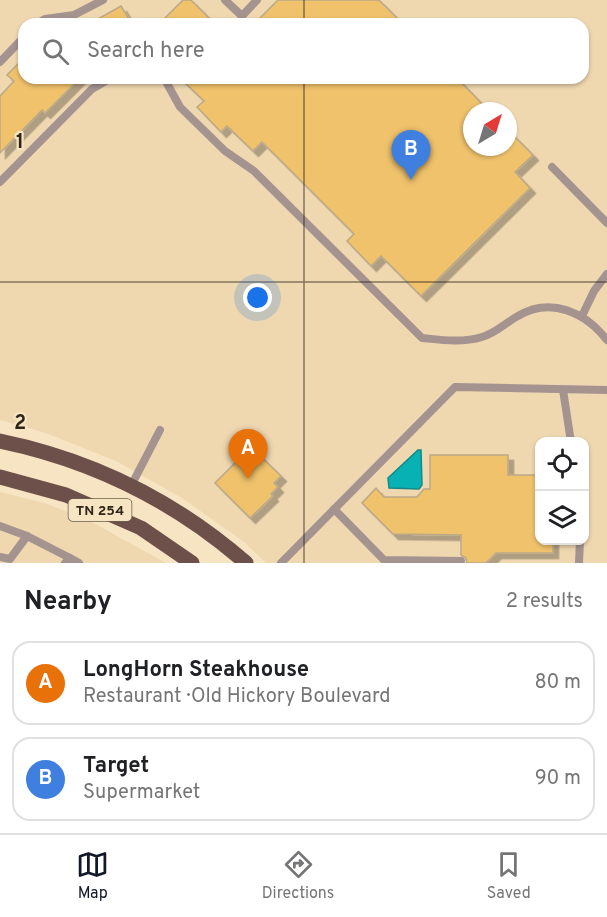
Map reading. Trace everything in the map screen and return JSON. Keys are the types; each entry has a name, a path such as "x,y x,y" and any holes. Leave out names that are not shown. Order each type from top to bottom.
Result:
{"main road":[{"name":"TN 254","path":"0,441 40,449 84,463 166,502 222,542 246,563"},
{"name":"TN 254","path":"0,477 66,495 141,528 192,563"}],"lane":[{"path":"57,18 74,15 103,0"},
{"path":"225,0 242,16 257,0"},
{"path":"0,62 18,43"},
{"path":"0,182 92,89 101,84"},
{"path":"167,84 180,107 225,151 254,171 422,338 456,341 482,337 519,314 535,309 558,308 582,316 607,340"},
{"path":"552,167 607,223"},
{"path":"582,316 594,291 607,274"},
{"path":"281,563 455,387 607,390"},
{"path":"563,390 570,437"},
{"path":"131,486 159,430"},
{"path":"334,509 384,560 461,561"},
{"path":"0,526 27,536 67,560 79,563"},
{"path":"0,557 10,560 27,536"},
{"path":"579,563 580,545"}],"shaded area":[{"path":"0,0 607,0 607,563 266,563 244,542 182,498 116,461 46,433 0,420"},
{"path":"0,492 45,503 90,521 166,563 0,563"}],"water":[{"path":"418,450 421,450 422,485 419,489 389,488 388,478"}],"building":[{"path":"183,0 191,0 209,18 165,18"},
{"path":"278,0 379,0 397,18 260,18"},
{"path":"121,6 128,18 100,18"},
{"path":"18,64 18,84 74,84 45,113 42,110 0,153 0,96 14,81 7,75"},
{"path":"186,84 463,84 480,102 463,102 463,156 517,156 517,139 533,155 515,172 530,188 421,296 381,256 371,266 347,241 354,234 262,142 253,151 227,126 221,132 197,107 204,101"},
{"path":"251,447 281,476 274,483 278,487 271,494 273,496 250,518 215,483"},
{"path":"430,455 508,455 508,475 535,475 535,545 553,545 553,553 496,553 486,563 467,563 466,558 461,555 461,535 393,534 362,503 376,488 384,497 417,497 424,489 430,489"}],"place":[{"name":"Target","path":"411,180"},
{"name":"LongHorn Steakhouse","path":"248,479"}]}
